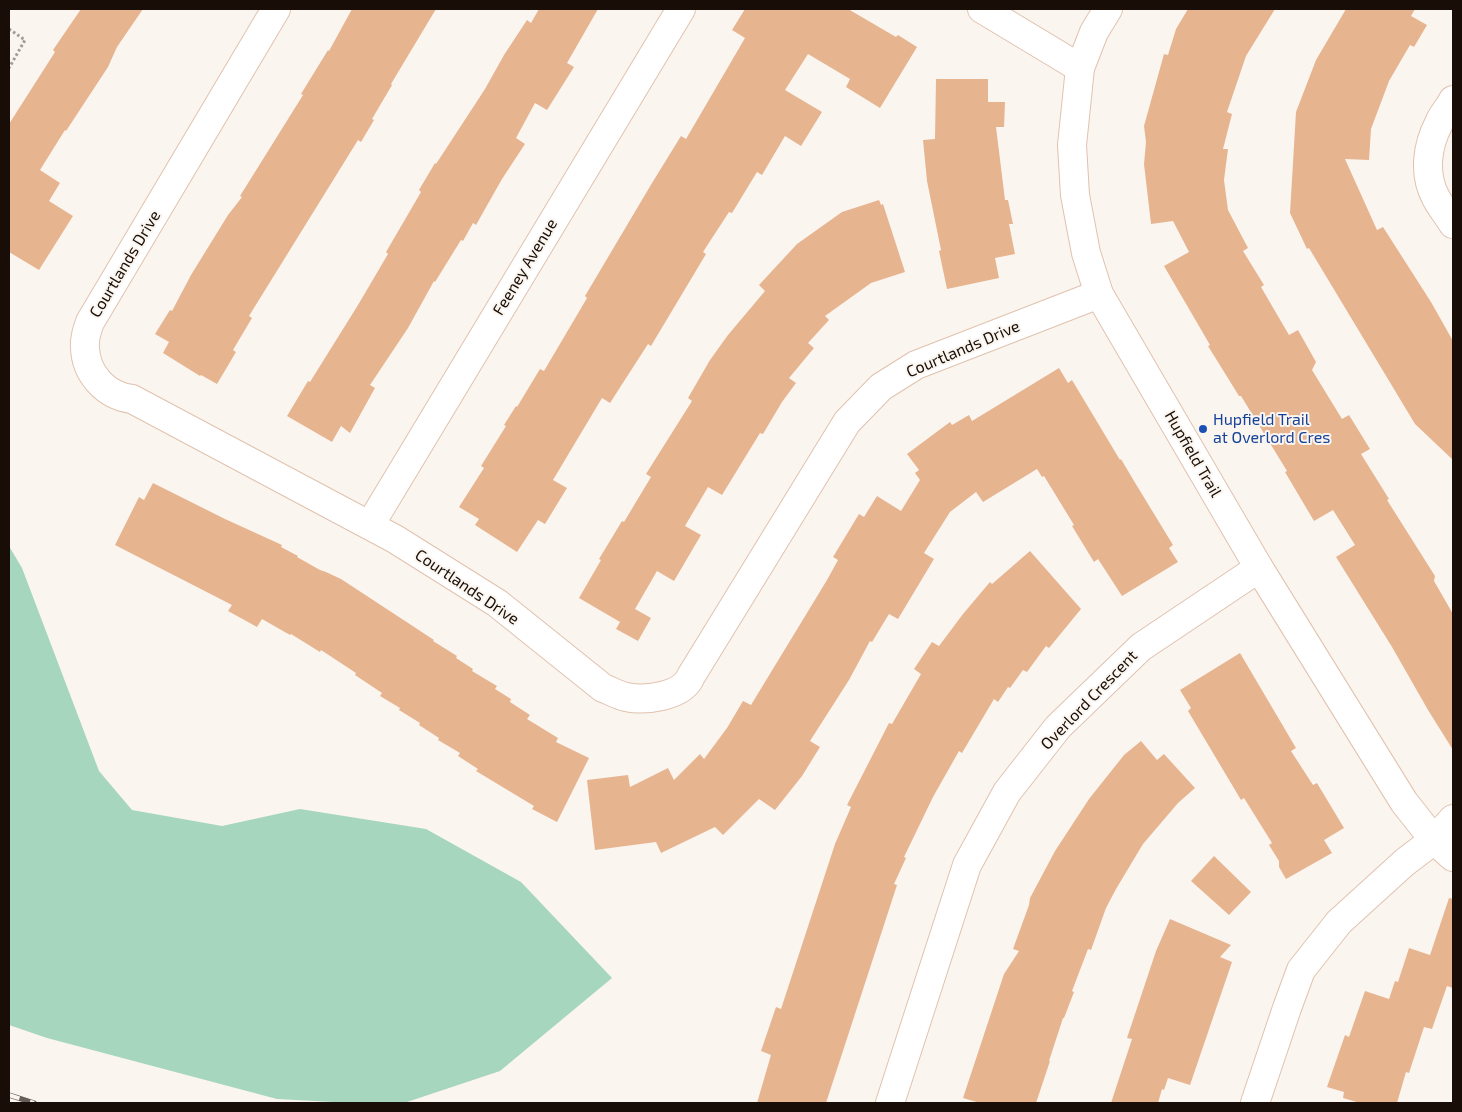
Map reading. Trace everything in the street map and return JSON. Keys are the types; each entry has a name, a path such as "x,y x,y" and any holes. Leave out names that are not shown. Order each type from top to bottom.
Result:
{"street":[{"name":"Courtlands Drive","path":"276,9 87,329 86,359 94,376 104,387 117,395 132,399 395,539 497,603 603,688 624,696 637,699 658,697 674,691 689,682 847,422 881,387 916,365 1099,294"},
{"name":"Feeney Avenue","path":"370,525 681,9"},
{"path":"982,9 1080,68"},
{"name":"Hupfield Trail","path":"1108,9 1094,32 1080,68 1072,145 1075,195 1086,254 1099,294 1260,568 1404,802 1444,848"},
{"path":"1453,100 1440,120 1432,138 1428,156 1429,174 1433,190 1453,224"},
{"name":"Overlord Crescent","path":"890,1103 967,865 1007,792 1058,727 1141,647 1260,568"},
{"path":"1255,1103 1301,970 1339,922 1405,862 1444,848 1453,819"}],"path":[{"path":"9,29 25,40 9,68"}],"green space":[{"path":"9,546 22,568 99,771 132,810 222,826 300,809 426,829 521,882 612,978 500,1071 404,1103 352,1103 277,1099 47,1038 9,1025"}],"building":[{"path":"81,9 143,9 117,47 108,67 40,170 60,183 49,201 73,216 39,270 9,252 9,124 55,52 53,50"},
{"path":"352,9 436,9 391,84 361,142 358,140 249,316 252,318 233,350 236,352 217,384 200,376 163,353 169,342 155,334 170,310 172,311 191,275 228,215 242,197 240,196 303,95 301,94 329,51"},
{"path":"539,9 598,9 567,63 574,67 547,110 535,103 516,138 525,144 502,179 476,225 473,223 463,241 461,240 434,281 408,328 370,385 375,388 350,433 341,426 332,442 287,416 308,381 310,382 388,254 386,252 421,192 419,190 435,163 485,89 527,20 531,23"},
{"path":"745,9 848,9 917,47 880,108 846,87 850,79 808,54 785,90 822,112 801,146 785,136 762,175 757,172 732,213 729,212 703,252 706,254 651,346 648,344 610,403 602,398 553,480 567,488 545,524 538,520 517,552 475,525 479,519 459,507 484,468 481,466 506,426 504,425 540,369 544,371 587,298 585,296 652,183 681,136 686,139 745,38 732,30"},
{"path":"1188,9 1275,9 1246,56 1227,112 1232,114 1223,149 1228,149 1224,180 1228,210 1248,248 1243,251 1264,285 1261,287 1289,335 1298,330 1316,362 1312,370 1342,419 1349,415 1370,449 1361,454 1389,499 1387,500 1435,576 1434,581 1453,614 1453,750 1336,557 1355,545 1333,510 1314,521 1285,472 1287,471 1208,346 1210,345 1164,266 1189,252 1173,221 1151,224 1144,164 1146,142 1144,126 1164,54 1168,55 1176,29"},
{"path":"1346,9 1415,9 1411,16 1427,25 1414,47 1410,45 1389,81 1371,129 1369,160 1345,159 1377,230 1383,227 1431,302 1453,341 1453,460 1415,424 1309,248 1307,249 1290,213 1296,112 1316,60"},
{"path":"936,79 988,79 988,102 1005,102 1004,127 996,127 1005,200 1008,200 1013,224 1009,224 1015,254 995,258 999,278 947,289 927,181 923,140 935,139"},
{"path":"879,200 881,205 883,204 905,272 871,283 825,316 829,320 808,343 814,348 789,378 796,383 763,434 760,433 722,495 708,487 685,526 701,535 674,581 657,571 635,609 651,618 638,641 616,629 620,622 579,598 601,560 599,559 651,477 646,474 692,401 688,398 710,360 728,335 765,291 759,285 797,244 842,212"},
{"path":"1059,368 1068,383 1072,380 1121,459 1173,545 1169,548 1178,562 1122,596 1098,559 1094,562 1044,476 1042,477 1037,469 983,502 976,492 950,512 924,553 934,559 898,619 889,614 872,642 870,641 849,680 810,741 820,747 802,776 775,810 759,799 723,835 715,827 661,853 656,842 595,850 587,780 628,775 630,787 668,768 674,780 700,754 704,759 727,728 743,701 751,705 827,580 838,560 833,557 859,514 864,517 877,496 901,511 920,480 915,473 919,470 907,454 950,422 952,425 969,415 972,421"},
{"path":"153,483 282,545 281,547 297,557 341,579 434,640 473,669 472,671 497,686 495,689 511,699 510,702 530,715 527,719 558,738 556,742 589,758 557,822 532,809 534,806 476,771 478,769 458,756 460,753 438,740 439,738 419,725 420,723 380,696 382,693 355,675 356,673 321,650 320,652 262,619 257,627 228,611 232,605 115,545 139,497 144,500"},
{"path":"1030,551 1081,609 1049,648 1046,646 1027,672 1023,670 998,702 994,699 962,753 959,751 933,797 904,857 906,858 894,884 897,885 826,1103 757,1103 771,1055 761,1051 776,1007 781,1009 835,844 851,807 847,805 889,723 892,724 921,674 914,669 932,642 939,646 990,582 992,584"},
{"path":"1240,653 1296,748 1291,751 1313,785 1317,783 1344,828 1324,840 1332,853 1286,879 1279,867 1279,861 1269,845 1272,843 1244,798 1241,800 1188,711 1191,708 1180,690"},
{"path":"1141,741 1157,760 1164,754 1195,788 1178,803 1143,844 1106,908 1091,950 1088,949 1072,991 1074,992 1063,1018 1036,1103 980,1103 963,1098 1004,974 1019,951 1013,949 1030,898 1055,851 1089,799 1124,755"},
{"path":"1214,856 1251,892 1229,915 1191,881"},
{"path":"1449,898 1453,899 1453,988 1447,986 1432,1029 1424,1027 1409,1073 1406,1072 1397,1103 1360,1103 1343,1098 1344,1092 1327,1087 1345,1035 1349,1037 1365,991 1389,999 1395,981 1398,982 1409,948 1430,955"},
{"path":"1170,919 1231,945 1220,957 1232,962 1190,1085 1168,1078 1158,1103 1111,1103 1132,1039 1127,1038 1156,951"}],"railway":[{"path":"9,1095 34,1103"}],"place":[{"name":"Hupfield Trail at Overlord Cres","path":"1203,429"}]}
